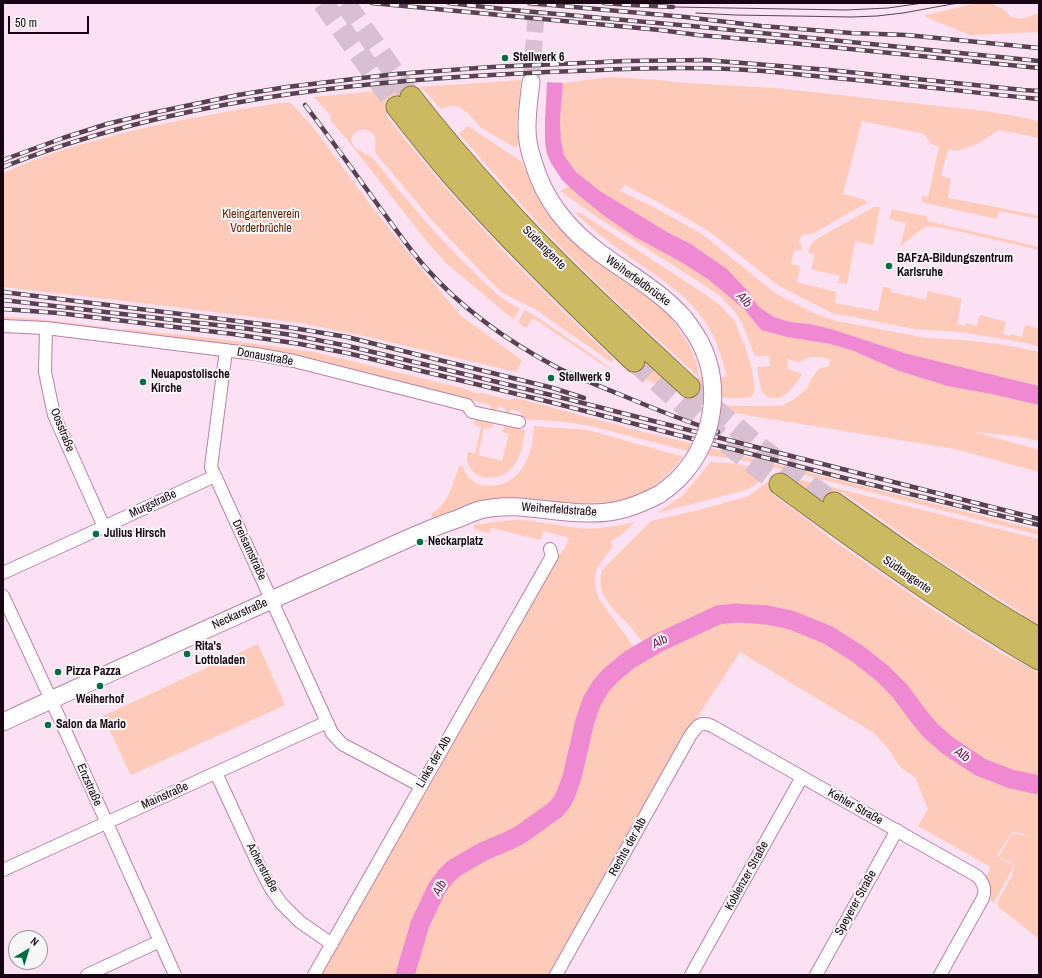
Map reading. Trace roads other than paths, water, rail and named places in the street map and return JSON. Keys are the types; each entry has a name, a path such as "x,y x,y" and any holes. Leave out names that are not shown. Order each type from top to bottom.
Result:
{"highway":[{"name":"Südtangente","path":"634,361 573,303 451,174 404,102 471,169 499,202 534,239 689,387"},
{"name":"Südtangente","path":"780,484 848,534 946,602 1039,659"},
{"name":"Südtangente","path":"834,503 906,554 988,608 1039,639"}],"street":[{"name":"Weiherfeldbrücke","path":"531,82 527,129 530,151 541,185 552,204 570,227 585,241 656,291 676,309 694,331 701,343 709,365 713,400 706,435 694,459 682,476 660,494"},
{"name":"Donaustraße","path":"3,326 46,328 256,354 302,363 467,405 472,412 519,422"},
{"name":"Oosstraße","path":"46,328 45,372 54,416 104,527"},
{"name":"Dreisamstraße","path":"226,350 212,467 215,476 332,733 342,744 421,786"},
{"name":"Murgstraße","path":"3,573 215,476"},
{"name":"Weiherfeldstraße","path":"479,510 498,507 511,507 602,513 630,508 660,494"},
{"name":"Neckarstraße","path":"3,722 377,552 479,510"},
{"name":"Links der Alb","path":"314,975 552,556 550,549"},
{"name":"Enzstraße","path":"3,596 52,700 175,975"},
{"name":"Mainstraße","path":"3,870 327,722"},
{"name":"Kehler Straße","path":"705,724 712,726 897,830 977,876 981,880 984,886 984,894 980,904 940,975"},
{"name":"Rechts der Alb","path":"559,974 690,736 695,728 705,724"},
{"name":"Acherstraße","path":"216,773 270,887 281,903 300,922 332,944"},
{"name":"Koblenzer Straße","path":"691,975 802,777"},
{"name":"Speyerer Straße","path":"816,975 897,830"},
{"path":"87,975 160,941"}],"water":[{"path":"547,82 563,83 560,120 561,141 564,155 576,172 600,191 667,232 691,244 727,269 745,288 759,307 774,317 790,322 810,324 831,329 908,354 1039,386 1039,405 947,386 899,371 854,351 830,344 787,337 761,330 745,310 709,280 681,262 635,237 603,215 562,180 551,163 547,154 545,142"}],"waterway":[{"name":"Alb","path":"405,975 420,924 437,888 445,877 453,869 482,852 520,835 555,810 562,802 572,777 585,721 592,701 601,686 611,675 629,660 658,643 718,615 735,613 767,615 791,620 828,635 858,654 882,673 900,691 931,731 947,745 980,767 1011,779 1039,785"}],"tunnel":[{"path":"323,3 397,107"},
{"path":"345,3 411,97"},
{"path":"531,82 537,3"},
{"path":"634,361 707,426 744,457 780,484"},
{"path":"689,387 758,446 834,503"}],"tram line":[{"path":"673,7 846,10 888,8 923,3"},
{"path":"696,13 852,17 903,13 958,3"}],"railway":[{"path":"372,3 1039,68"},
{"path":"449,3 1039,61"},
{"path":"529,3 685,17 761,26 851,33 906,35 1039,48"},
{"path":"604,3 673,7"},
{"path":"3,160 107,124 238,95 287,87 396,74 492,67 626,61 705,60 829,70 1039,91"},
{"path":"3,167 66,144 130,126 196,110 262,98 329,89 463,77 630,69 730,69 765,71 1039,99"},
{"path":"305,105 414,254 440,283 487,324 504,336 558,368 588,382 718,432"},
{"path":"3,292 293,328 347,337 553,388 584,398"},
{"path":"3,300 242,328 292,335 348,346 555,396 1039,519"},
{"path":"3,309 58,313 233,334 347,353 550,402 848,479 1039,525"}],"place":[{"name":"Stellwerk 6","path":"505,58"},
{"name":"BAFzA-Bildungszentrum Karlsruhe","path":"889,266"},
{"name":"Stellwerk 9","path":"551,378"},
{"name":"Neuapostolische Kirche","path":"143,382"},
{"name":"Julius Hirsch","path":"96,534"},
{"name":"Neckarplatz","path":"420,542"},
{"name":"Rita's Lottoladen","path":"187,654"},
{"name":"Pizza Pazza","path":"58,672"},
{"name":"Weiherhof","path":"100,686"},
{"name":"Salon da Mario","path":"48,725"}],"park label":[{"name":"Kleingartenverein Vorderbrüchle","path":"261,222"}]}
